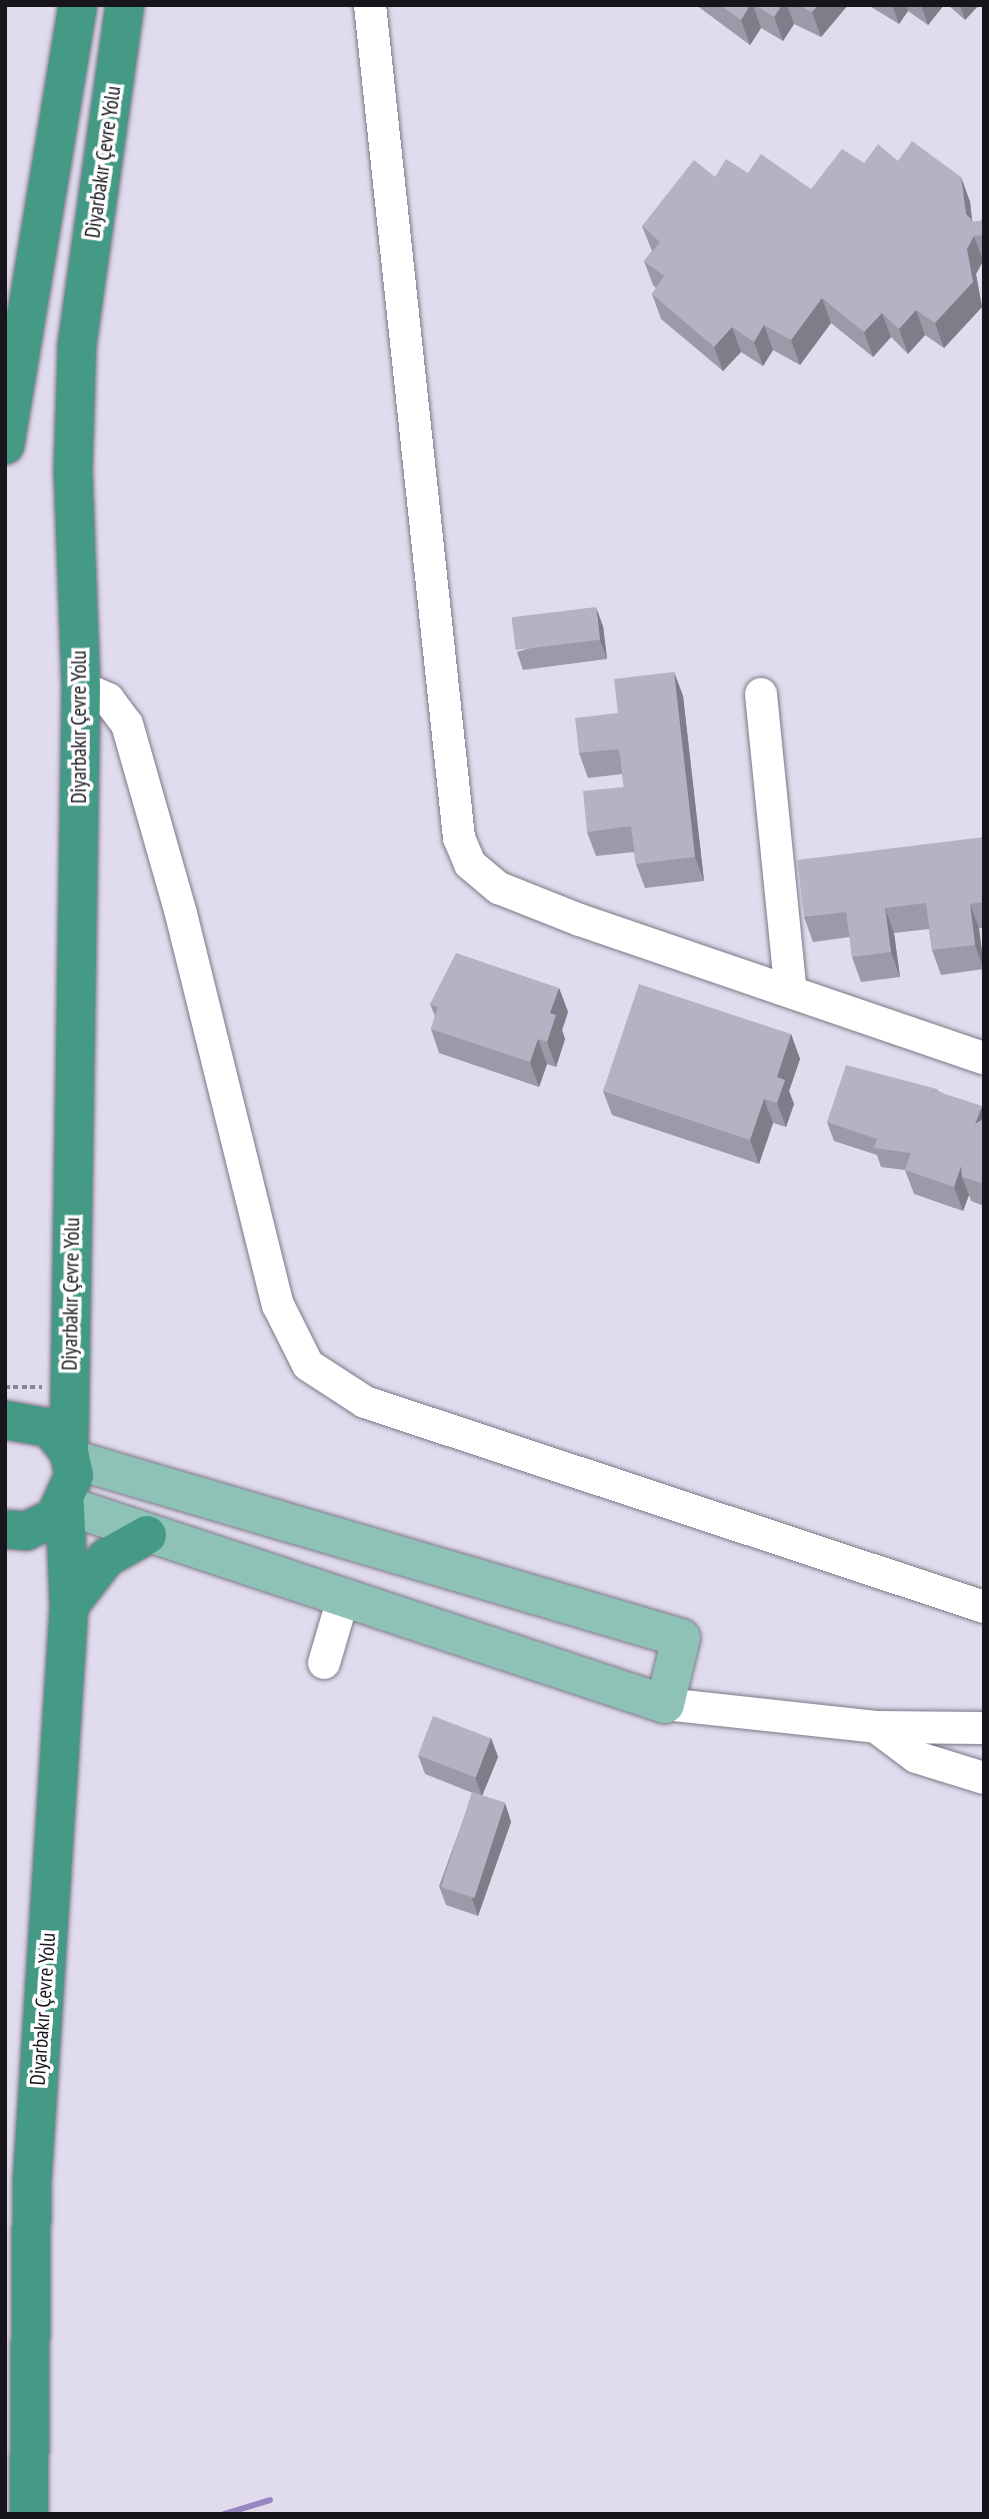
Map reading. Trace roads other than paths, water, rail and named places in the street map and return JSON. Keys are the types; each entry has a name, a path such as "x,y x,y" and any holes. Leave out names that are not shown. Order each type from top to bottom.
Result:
{"highway":[{"path":"5,445 78,5"},
{"name":"Diyarbakır Çevre Yolu","path":"29,2514 32,2182 69,1606 65,1505 70,1455 81,687 73,472 77,345 125,5"},
{"path":"5,1420 50,1428 70,1455"},
{"path":"5,1530 42,1526 65,1505"},
{"path":"69,1606 106,1558 147,1535"}],"main road":[{"path":"65,1505 147,1535 345,1595 665,1704 681,1638 70,1455"}],"lane":[{"path":"370,5 459,838 470,864 499,888 580,920 790,988 984,1058"},
{"path":"81,687 108,699 127,724 181,914 278,1305 308,1365 365,1402 984,1606"},
{"path":"761,694 790,988"},
{"path":"324,1663 345,1595"},
{"path":"665,1704 876,1727 984,1728"},
{"path":"876,1727 916,1757 984,1778"}],"waterway":[{"path":"224,2514 270,2500"}]}
